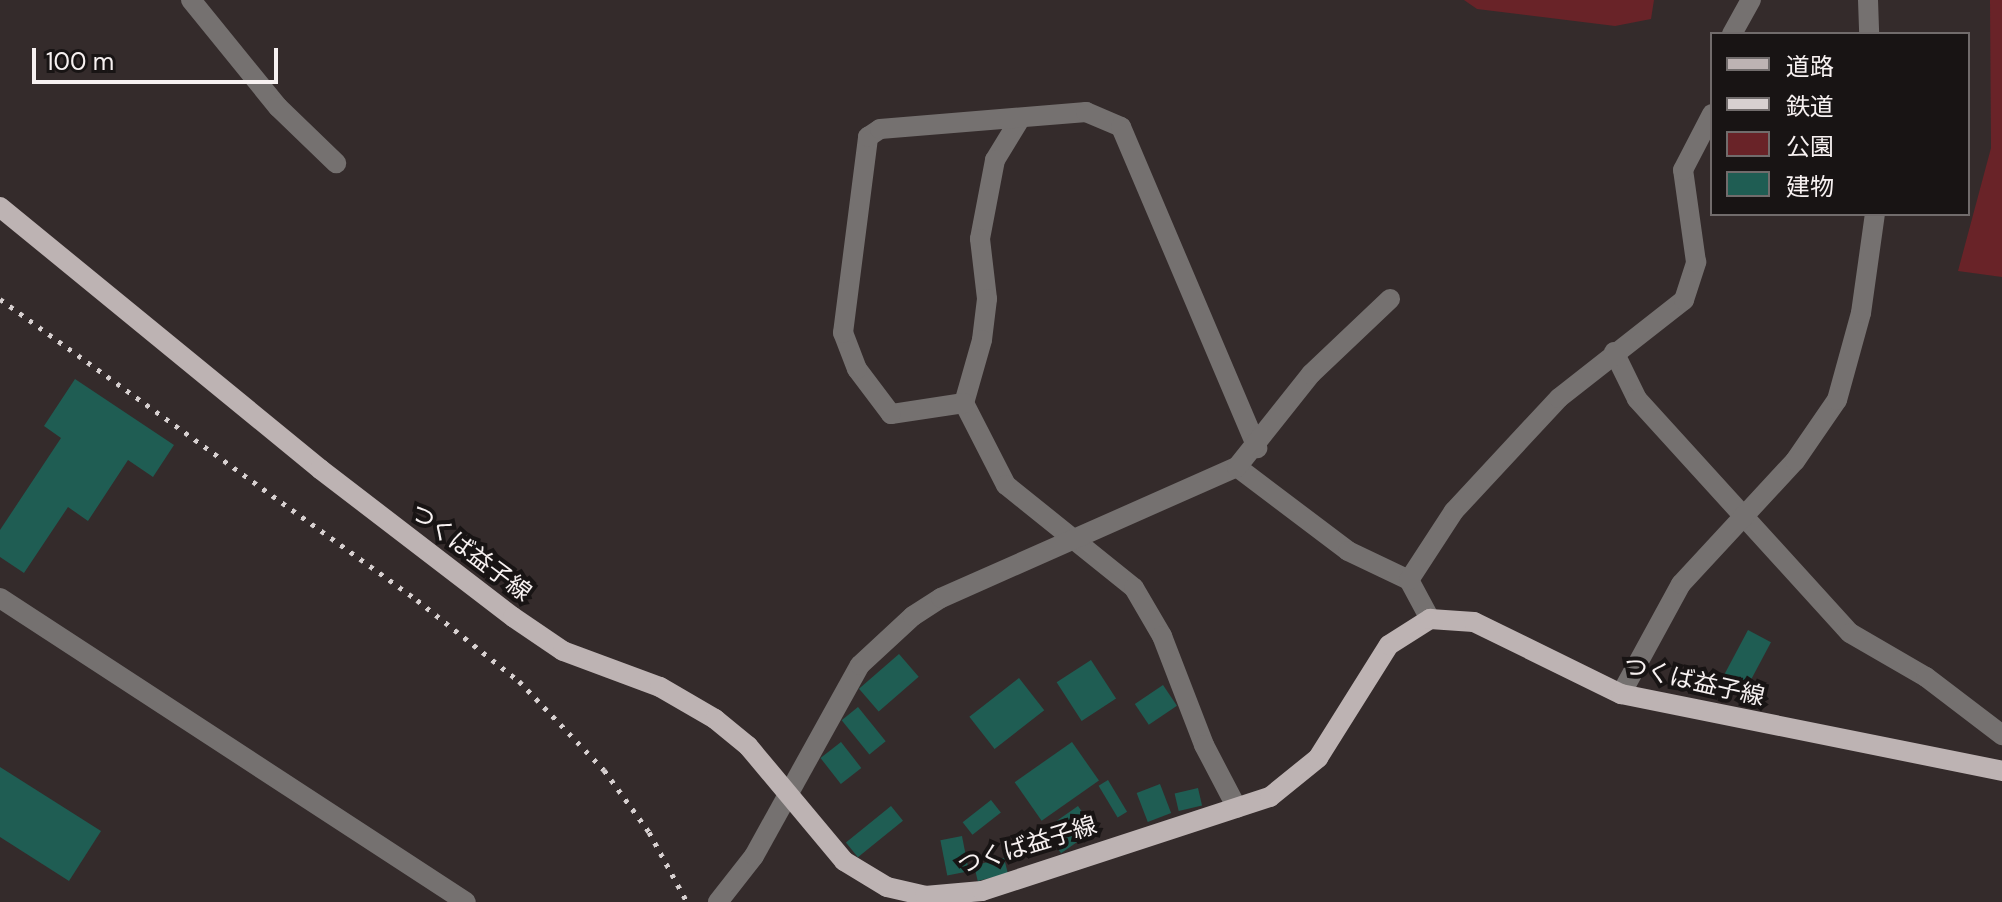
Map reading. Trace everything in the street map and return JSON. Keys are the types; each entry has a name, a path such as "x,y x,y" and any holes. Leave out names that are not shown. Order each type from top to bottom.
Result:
{"main road":[{"name":"つくば益子線","path":"0,207 320,469 513,617 563,651 660,687 715,719 790,792 844,861 866,877 925,896 988,896 1270,797 1318,758 1377,658 1400,633 1430,619 1474,622 1621,694 2002,771"}],"street":[{"path":"191,0 278,107 336,163"},
{"path":"1733,32 1751,0"},
{"path":"1868,0 1869,32"},
{"path":"964,403 891,414 857,369 843,333 868,137 880,129 1086,112 1121,127 1257,448"},
{"path":"1409,580 1454,511 1559,398 1614,352 1662,322 1684,300 1696,262 1683,170 1710,118"},
{"path":"1020,119 993,173 980,239 987,299 982,340 964,403 1006,485 1134,588 1162,636 1204,745 1237,808"},
{"path":"1621,694 1681,584 1795,461 1837,400 1861,313 1875,216"},
{"path":"718,902 790,792 860,665 913,616 941,598 1237,467 1257,448 1311,374 1390,299"},
{"path":"1614,352 1637,399 1850,633 1926,677 2002,735"},
{"path":"1237,467 1348,551 1409,580 1430,619"},
{"path":"0,598 466,902"}],"green space":[{"path":"1464,0 1654,0 1651,19 1615,26 1477,9"},
{"path":"1990,0 2002,0 2002,277 1958,271 1991,148"}],"building":[{"path":"75,379 174,445 153,477 128,460 88,521 68,507 24,573 0,557 0,530 61,438 44,426"},
{"path":"1748,630 1771,642 1747,687 1724,675"},
{"path":"899,654 919,677 879,711 859,689"},
{"path":"1091,660 1116,699 1082,721 1057,682"},
{"path":"1019,678 1044,710 995,749 969,717"},
{"path":"1163,685 1177,706 1149,725 1135,704"},
{"path":"858,707 886,741 869,754 842,720"},
{"path":"841,742 861,768 841,784 821,758"},
{"path":"1072,742 1099,781 1042,821 1015,782"},
{"path":"0,767 101,831 69,881 0,837"},
{"path":"1108,780 1127,812 1118,817 1099,786"},
{"path":"1160,784 1171,813 1148,822 1137,793"},
{"path":"1198,788 1202,806 1179,811 1175,793"},
{"path":"991,800 1001,813 972,835 963,822"},
{"path":"891,806 903,821 858,857 846,843"},
{"path":"1078,806 1095,830 1061,853 1044,830"},
{"path":"962,836 969,871 947,876 940,840"},
{"path":"1004,858 1008,874 978,881 974,865"}],"railway":[{"path":"0,299 417,600 519,681 604,770 649,832 687,902"}]}
